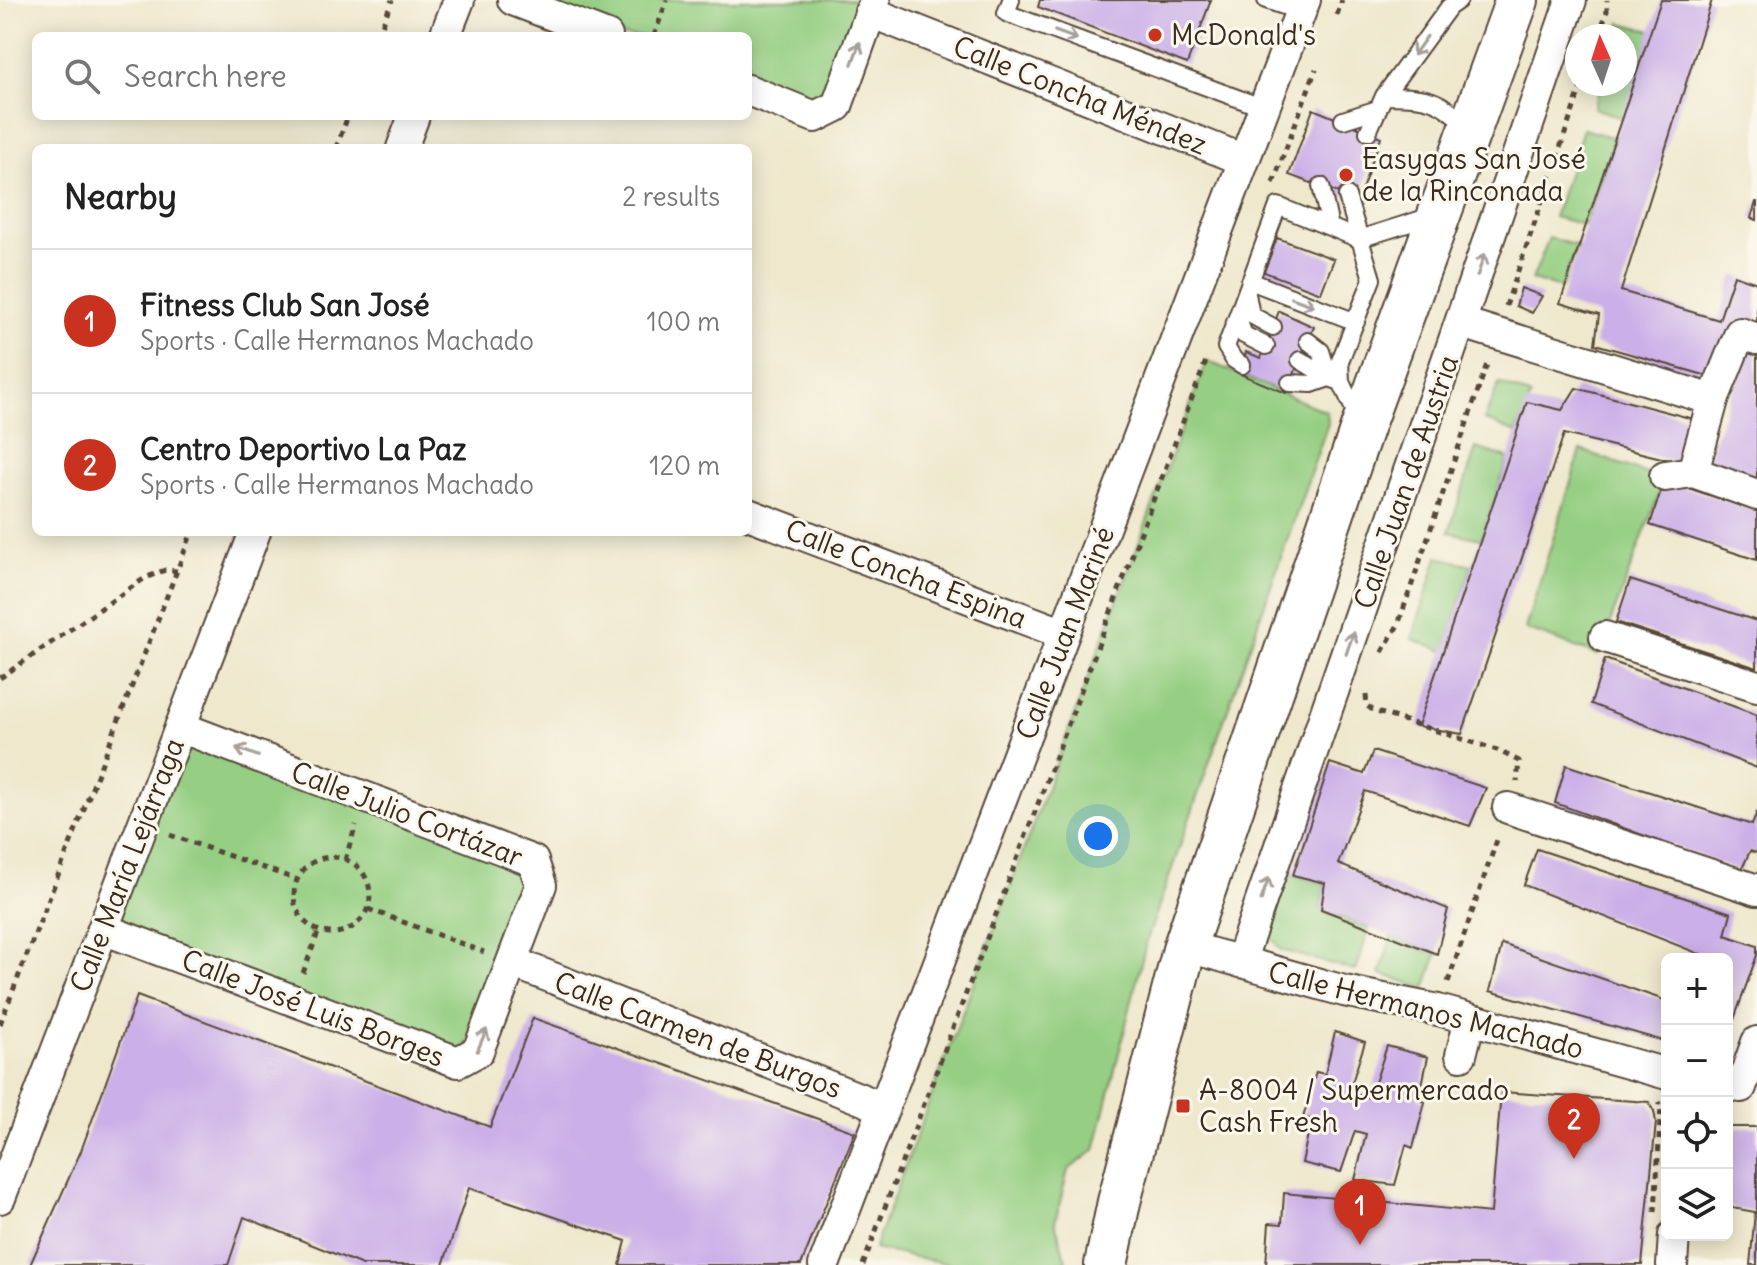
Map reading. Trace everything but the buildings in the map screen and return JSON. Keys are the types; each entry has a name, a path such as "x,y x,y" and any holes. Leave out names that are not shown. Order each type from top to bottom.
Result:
{"main road":[{"path":"1106,1265 1119,1202 1185,946 1363,425 1517,0"}],"street":[{"path":"447,32 459,0"},
{"path":"513,0 597,32"},
{"name":"Calle Juan de Austria","path":"1240,962 1571,0"},
{"path":"752,92 815,117 837,106 872,6"},
{"name":"Calle Concha Méndez","path":"872,6 1244,160"},
{"name":"Calle Juan Mariné","path":"824,1265 1303,6"},
{"path":"404,144 412,120"},
{"path":"1462,323 1713,400"},
{"path":"1757,339 1740,333 1679,474 1757,495"},
{"name":"Calle Concha Espina","path":"752,516 1064,634"},
{"name":"Calle María Lejárraga","path":"0,1198 253,536"},
{"path":"1605,637 1757,686"},
{"name":"Calle Julio Cortázar","path":"180,727 533,861 541,885 512,962"},
{"path":"1508,808 1757,890"},
{"name":"Calle José Luis Borges","path":"103,929 458,1062 478,1051 512,962"},
{"name":"Calle Hermanos Machado","path":"1185,946 1240,962 1293,990 1438,1010 1661,1086"},
{"name":"Calle Carmen de Burgos","path":"512,962 884,1108"},
{"path":"1461,1055 1470,1019"},
{"path":"1742,1087 1757,1042"},
{"path":"1667,1241 1672,1265"}],"lane":[{"path":"1011,0 1006,13 1264,108"},
{"path":"1266,0 1303,6"},
{"path":"1368,132 1381,102 1449,7 1459,0"},
{"path":"1343,120 1381,102 1429,98 1454,113 1469,130"},
{"path":"1321,186 1330,227"},
{"path":"1335,380 1372,279 1347,196"},
{"path":"1242,365 1234,360 1226,347 1248,287 1273,200 1359,239 1440,213"},
{"path":"1248,287 1356,322"},
{"path":"1248,287 1251,315 1273,327"},
{"path":"1237,317 1244,335 1266,346"},
{"path":"1308,341 1321,351 1363,425"},
{"path":"1300,360 1335,380"},
{"path":"1290,383 1312,384 1335,380"}],"path":[{"path":"380,32 392,0"},
{"path":"655,32 667,0"},
{"path":"1336,15 1342,0"},
{"path":"1603,24 1607,0"},
{"path":"1273,200 1320,60"},
{"path":"1380,657 1398,625 1578,96"},
{"path":"338,144 346,120"},
{"path":"863,1265 1207,357"},
{"path":"0,1024 190,536"},
{"path":"0,678 145,578 165,570 177,571"},
{"path":"1370,682 1366,694 1367,706 1374,711 1497,750 1519,761 1519,775 1438,1010"},
{"path":"142,826 298,880"},
{"path":"323,858 348,860 366,876 370,888 368,909 360,922 350,929 337,933 319,930 303,920 297,908 294,896 298,880 302,872 323,858"},
{"path":"368,909 512,962"},
{"path":"293,1000 319,930"},
{"path":"1661,1097 1663,1169"}],"green space":[{"path":"513,0 875,0 837,106 752,91 752,32 597,32"},
{"path":"1637,27 1652,31 1637,78"},
{"path":"1598,96 1631,96 1624,119 1594,108"},
{"path":"1583,129 1615,138 1584,225 1554,217"},
{"path":"1549,238 1577,246 1561,288 1532,280"},
{"path":"1207,361 1327,412 1328,423 1146,943 1095,1150 1068,1170 1055,1222 1067,1265 955,1265 874,1249"},
{"path":"1499,383 1531,396 1516,433 1484,420"},
{"path":"1476,448 1508,458 1481,539 1449,532"},
{"path":"1581,450 1664,480 1598,655 1525,629"},
{"path":"1438,557 1472,565 1444,651 1412,639"},
{"path":"180,727 533,861 541,885 458,1062 103,929"},
{"path":"1283,868 1293,875 1325,883 1321,909 1369,928 1356,971 1281,950 1267,932"},
{"path":"1391,936 1437,954 1425,988 1380,974"}],"place":[{"name":"McDonald's","path":"1155,35"},
{"name":"Easygas San José de la Rinconada","path":"1346,175"},
{"name":"A-8004 / Supermercado Cash Fresh","path":"1183,1106"},
{"name":"Centro Deportivo La Paz","path":"1574,1159"},
{"name":"Fitness Club San José","path":"1360,1245"}]}
